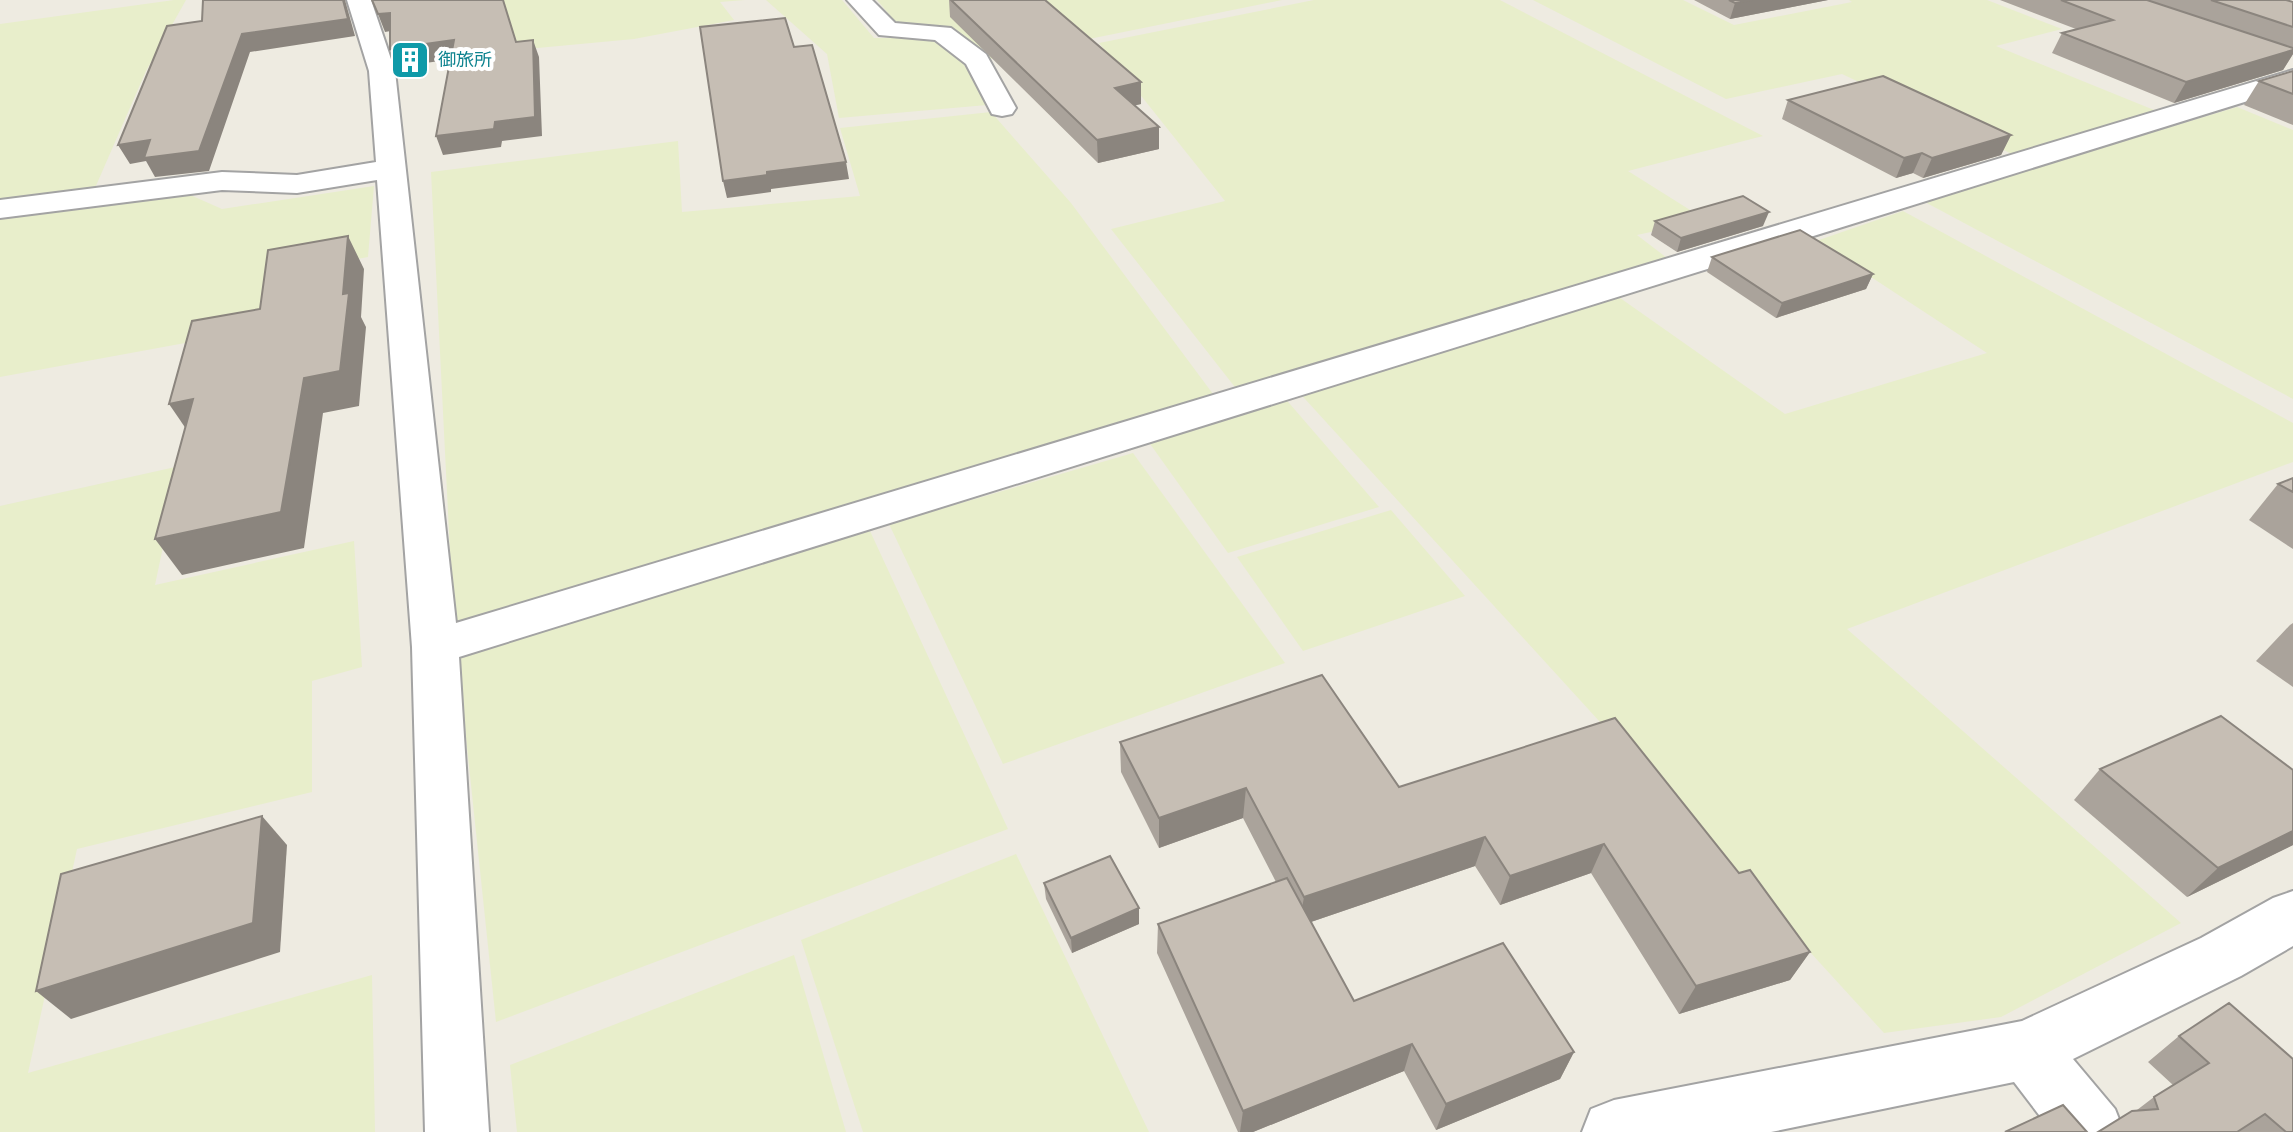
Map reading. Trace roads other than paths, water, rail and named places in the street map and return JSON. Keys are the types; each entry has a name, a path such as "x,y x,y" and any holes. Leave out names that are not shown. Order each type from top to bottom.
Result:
{"street":[{"path":"359,0 382,71 435,647 457,1132"},
{"path":"859,0 888,30 942,33 977,60 1002,108"},
{"path":"435,647 2288,66"},
{"path":"0,209 222,181 297,184 393,168"},
{"path":"1614,1132 2027,1050 2221,957 2293,916"},
{"path":"2027,1050 2092,1132"}],"place":[{"name":"御旅所","path":"410,60"}]}
